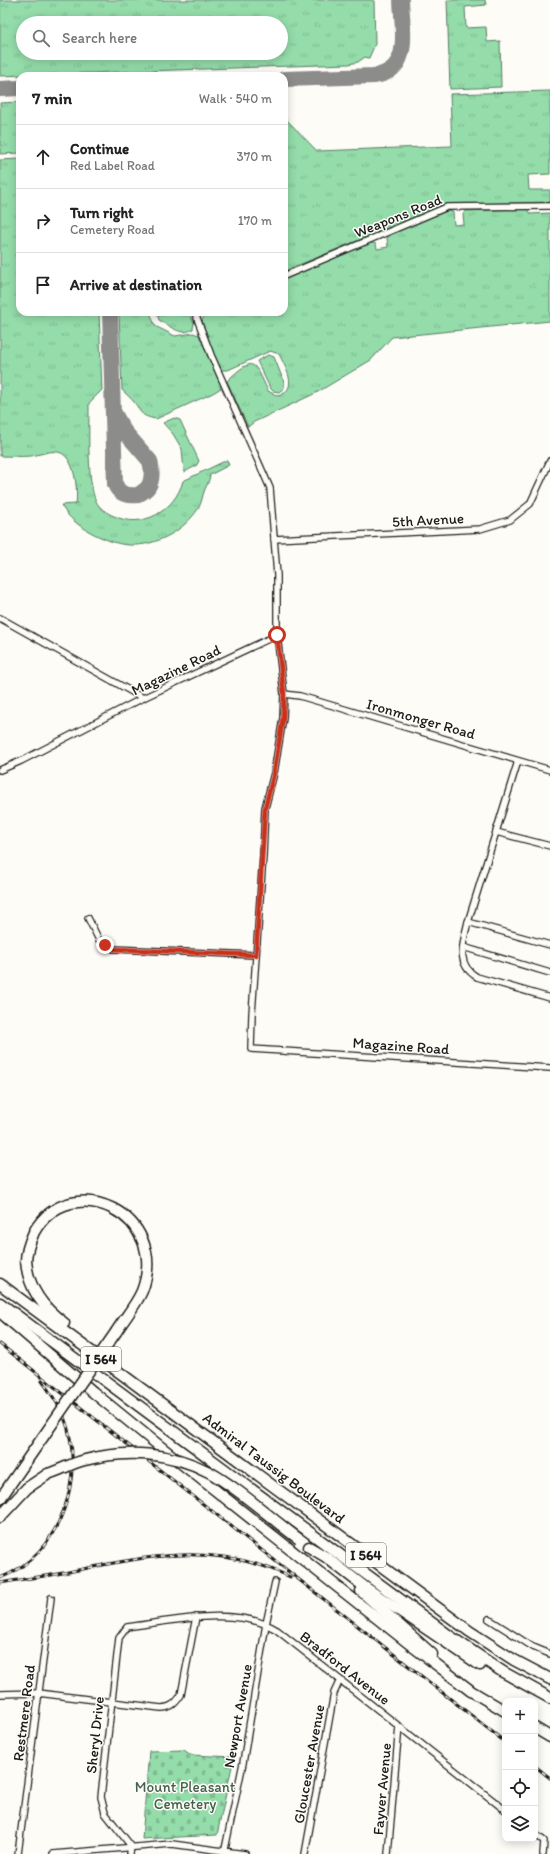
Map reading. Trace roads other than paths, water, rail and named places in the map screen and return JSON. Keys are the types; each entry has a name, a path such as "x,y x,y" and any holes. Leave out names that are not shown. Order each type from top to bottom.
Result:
{"highway":[{"path":"0,1499 43,1437 116,1332 137,1301 145,1280 147,1260 142,1238 131,1221 113,1208 93,1202 71,1204 62,1207 44,1219 37,1227 28,1247 27,1269 29,1279 39,1299 59,1320 171,1403 203,1434"},
{"name":"Admiral Taussig Boulevard","path":"0,1284 477,1637 533,1670"},
{"path":"0,1303 451,1638 503,1672 550,1698"},
{"path":"0,1312 93,1392 152,1440 411,1645 471,1691 501,1708"},
{"path":"0,1517 27,1488 48,1474 84,1460 119,1454 150,1455 174,1459 199,1468 217,1478 366,1588 457,1651 511,1683 550,1698"},
{"path":"310,1547 449,1670 501,1708"},
{"path":"533,1670 550,1676"},
{"path":"533,1670 550,1679"},
{"path":"538,1727 550,1730"},
{"path":"538,1728 550,1737"}],"street":[{"name":"Weapons Road","path":"288,274 447,207 550,206"},
{"path":"88,918 99,940 113,949 256,955 265,808 274,773 283,718 284,694 277,635 276,575 270,488 211,355 196,316"},
{"name":"5th Avenue","path":"274,538 480,529 510,520 530,504 550,461"},
{"path":"0,618 143,698"},
{"name":"Magazine Road","path":"0,770 21,761 143,698 277,635"},
{"name":"Ironmonger Road","path":"284,694 300,696 550,770"},
{"path":"518,760 468,922 463,947 463,961 468,972 478,977 550,998"},
{"path":"496,832 550,846"},
{"path":"468,922 550,945"},
{"path":"463,947 550,973"},
{"name":"Magazine Road","path":"256,955 252,1014 252,1049 550,1068"},
{"name":"Newport Avenue","path":"225,1852 243,1763 266,1624 275,1582"},
{"name":"Restmere Road","path":"18,1854 51,1598"},
{"path":"0,1694 38,1693 161,1708 174,1704 181,1695 196,1617"},
{"name":"Bradford Avenue","path":"143,1625 196,1617 230,1617 266,1624 277,1630 502,1808"},
{"path":"489,1619 533,1648 550,1654"},
{"name":"Sheryl Drive","path":"131,1846 105,1813 101,1797 119,1638 127,1627 143,1625"},
{"name":"Gloucester Avenue","path":"305,1854 334,1693 340,1680"},
{"name":"Fayver Avenue","path":"388,1854 399,1726"},
{"path":"538,1836 544,1841 543,1854"},
{"path":"53,1854 131,1846 172,1844 245,1854"},
{"path":"130,1854 131,1846"}],"railway":[{"path":"0,1344 502,1740"},
{"path":"0,1578 21,1567 39,1551 53,1532 64,1511 70,1487 72,1463 70,1440 64,1417 54,1398 42,1381"},
{"path":"0,1583 150,1557 178,1555 206,1555 234,1559 262,1566 290,1577"},
{"path":"538,1768 550,1778"}],"park label":[{"name":"Mount Pleasant Cemetery","path":"185,1796"}]}
